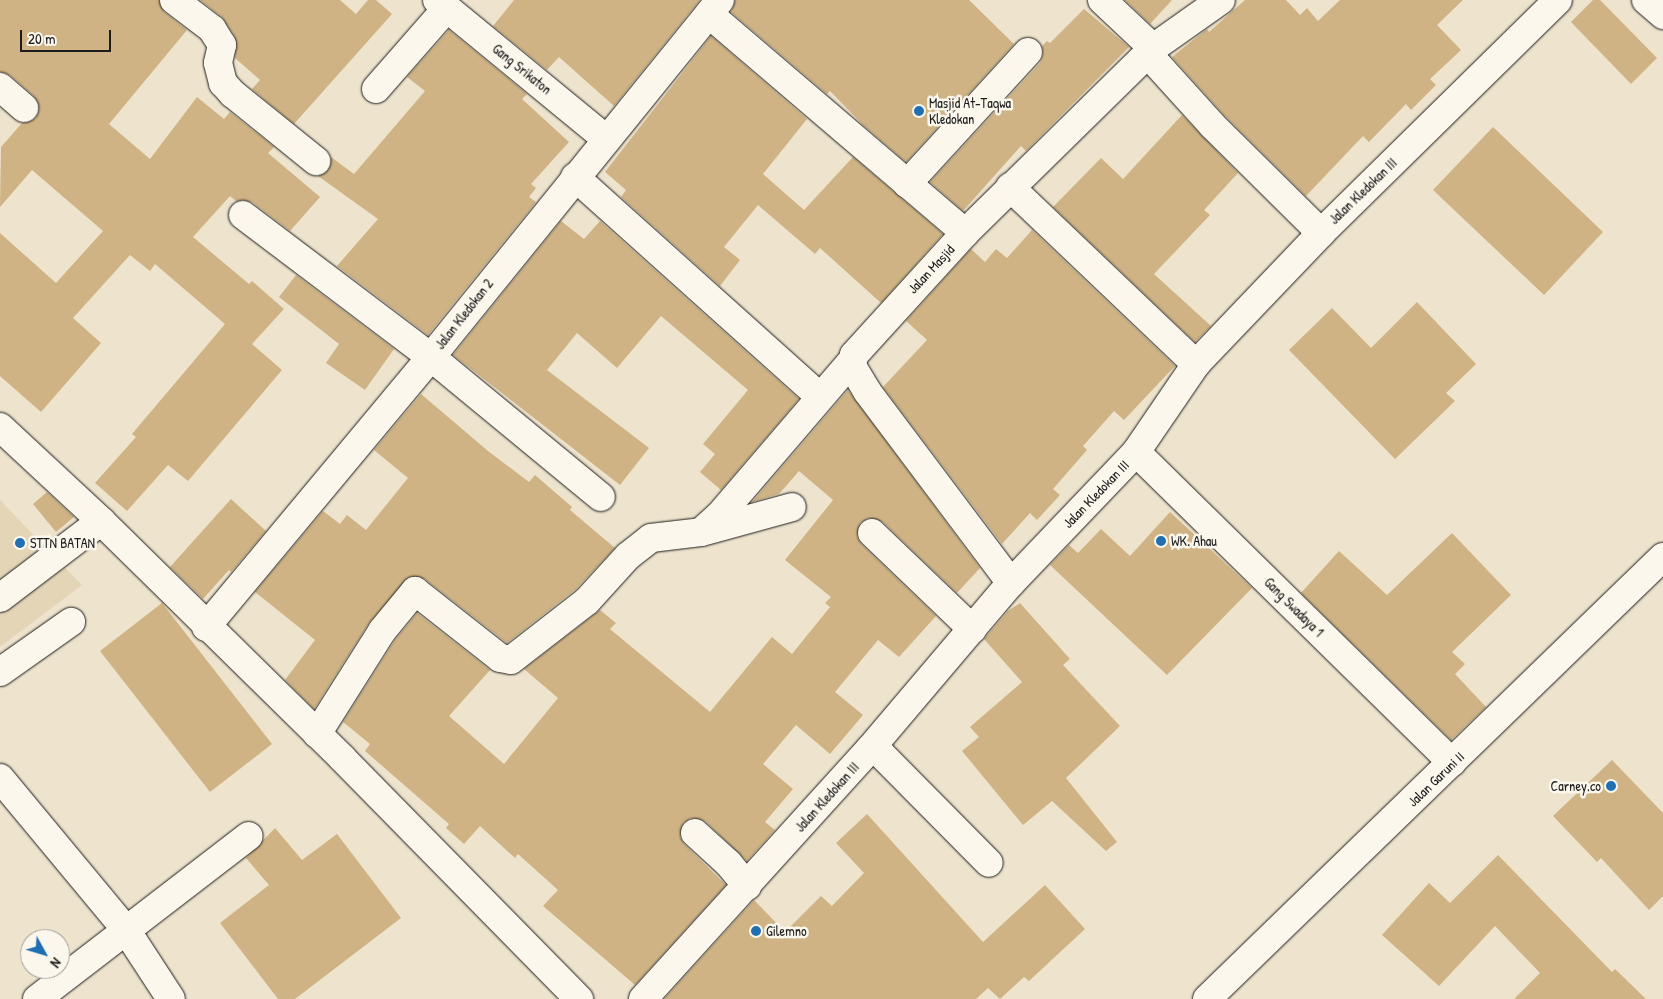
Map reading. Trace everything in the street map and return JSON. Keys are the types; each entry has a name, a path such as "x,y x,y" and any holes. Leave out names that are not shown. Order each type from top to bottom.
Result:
{"street":[{"path":"174,0 212,29 222,45 218,63 223,82 316,161"},
{"path":"1102,0 1150,50 1214,126 1321,233"},
{"name":"Jalan Masjid","path":"701,532 736,496 819,396 852,361 858,349 965,233 1150,50 1221,0"},
{"name":"Jalan Kledokan III","path":"643,999 870,749 1012,583 1136,452 1196,364 1321,233 1558,0"},
{"path":"1646,0 1663,15"},
{"path":"376,89 442,4"},
{"name":"Gang Srikaton","path":"442,4 606,139"},
{"path":"714,7 908,184 965,233"},
{"name":"Jalan Kledokan 2","path":"206,627 431,357 714,7"},
{"path":"908,184 1028,52"},
{"path":"0,87 24,108"},
{"path":"575,177 819,396"},
{"path":"1010,187 1196,364"},
{"path":"243,215 431,357 601,497"},
{"path":"852,361 852,366 867,391 1012,583"},
{"path":"0,427 101,521 206,627 317,734 579,999"},
{"name":"Gang Swadaya 1","path":"1136,452 1452,763"},
{"path":"317,734 382,632 415,591 500,658 511,660 587,601 628,556 651,538 701,532 792,507"},
{"path":"0,598 101,521"},
{"path":"872,533 972,629"},
{"name":"Jalan Garuni II","path":"1207,999 1663,557"},
{"path":"0,672 71,622"},
{"path":"870,749 881,754 989,863"},
{"path":"0,778 126,930 171,999"},
{"path":"695,833 728,863 747,886"},
{"path":"37,999 249,836"}],"shaded area":[{"name":"STTN BATAN","path":"0,500 82,585 0,647"}],"building":[{"path":"0,0 159,0 164,12 187,30 109,124 150,159 197,97 224,119 230,112 274,147 268,153 320,197 290,231 252,202 236,201 230,196 193,237 249,284 252,281 284,309 252,344 282,370 188,481 168,465 127,511 95,483 136,437 132,434 225,324 155,264 150,271 130,255 73,318 101,343 41,412 0,376 0,233 56,283 103,231 32,170 0,207 1,147 22,123 35,119 39,111 34,96 10,75 0,72"},
{"path":"200,0 340,0 356,14 368,0 376,0 392,14 294,124 252,89 260,80 235,58 235,37 222,17"},
{"path":"514,0 700,0 614,106 559,57 547,70 493,26"},
{"path":"735,0 969,0 1014,44 906,162 863,125 830,91 827,94 731,12"},
{"path":"1125,0 1172,0 1150,24"},
{"path":"1245,0 1286,0 1300,15 1307,8 1318,21 1340,0 1463,0 1437,25 1461,50 1430,79 1436,85 1411,110 1406,104 1369,142 1363,136 1306,196 1224,115 1172,57 1207,29 1209,32"},
{"path":"1593,0 1600,0 1657,58 1631,84 1571,22"},
{"path":"1084,9 1129,47 1026,151 1021,146 963,211 930,182 1040,63 1043,55 1042,46 1047,41 1050,43"},
{"path":"449,30 527,94 522,99 569,142 531,184 536,188 529,197 536,202 428,335 337,266 378,219 318,176 328,170 331,157 354,174 425,91 407,77"},
{"path":"711,36 807,119 763,174 804,210 853,157 943,234 881,303 820,248 815,254 758,205 724,247 740,260 720,286 621,197 626,190 605,172"},
{"path":"1182,115 1238,173 1204,210 1210,215 1154,274 1211,326 1195,342 1053,207 1101,158 1123,179"},
{"path":"1493,127 1603,232 1544,295 1433,190"},
{"path":"561,221 584,239 600,221 799,399 721,490 700,472 715,454 703,444 748,390 661,316 617,368 577,333 547,370 649,448 620,485 453,355"},
{"path":"1032,230 1175,366 1124,420 1114,411 1083,446 1087,450 1053,489 1060,495 1037,520 1030,513 1002,544 883,387 927,340 906,321 971,249 985,262 996,249 1007,258"},
{"path":"296,275 394,349 365,390 326,363 339,344 279,297"},
{"path":"1417,302 1476,364 1446,393 1455,401 1395,459 1289,350 1332,308 1371,348"},
{"path":"848,390 980,568 957,593 883,522 868,518 860,523 857,537 861,544 936,616 899,657 878,640 835,692 863,715 830,754 796,725 763,764 793,789 765,822 775,830 747,861 705,821 691,818 683,823 680,837 684,844 726,885 635,985 543,906 558,890 518,854 515,858 480,826 464,844 446,828 449,824 365,751 370,744 343,722 395,640 417,613 490,670 449,716 504,764 558,698 524,669 600,610 616,623 610,629 710,712 772,637 792,654 830,607 825,603 831,597 785,560 833,500 799,471 779,494 752,502"},
{"path":"421,394 488,451 529,482 535,475 572,507 570,510 615,548 576,589 507,643 425,579 409,577 369,623 314,709 285,680 315,640 255,592 323,511 340,524 347,515 366,530 408,478 374,450"},
{"path":"47,492 74,517 56,532 33,504"},
{"path":"231,499 266,531 231,572 229,570 203,599 170,567"},
{"path":"1170,512 1252,588 1167,675 1050,565 1069,545 1078,553 1101,529 1130,556"},
{"path":"1452,533 1511,595 1452,652 1465,664 1455,674 1486,707 1451,740 1301,593 1339,551 1387,595"},
{"path":"162,603 272,744 210,792 100,651"},
{"path":"1020,603 1070,659 1063,665 1120,726 1066,778 1117,842 1106,851 1052,801 1023,825 962,751 979,737 970,727 1022,682 984,639 1008,611"},
{"path":"1612,760 1663,813 1663,896 1649,910 1601,858 1597,862 1553,816"},
{"path":"867,814 983,942 1045,885 1085,929 1029,981 1024,977 1000,999 988,988 976,999 664,999 754,900 785,932 821,896 832,906 864,873 836,843"},
{"path":"275,828 302,860 337,834 401,918 295,999 278,999 220,923 269,885 246,858"},
{"path":"1498,855 1612,972 1615,969 1646,999 1514,999 1540,973 1495,926 1439,986 1382,935 1429,883 1450,903"}],"place":[{"name":"Masjid At-Taqwa Kledokan","path":"919,111"},
{"name":"WK. Ahau","path":"1161,541"},
{"name":"STTN BATAN","path":"20,543"},
{"name":"Carney.co","path":"1611,786"},
{"name":"Gilemno","path":"756,931"}]}
